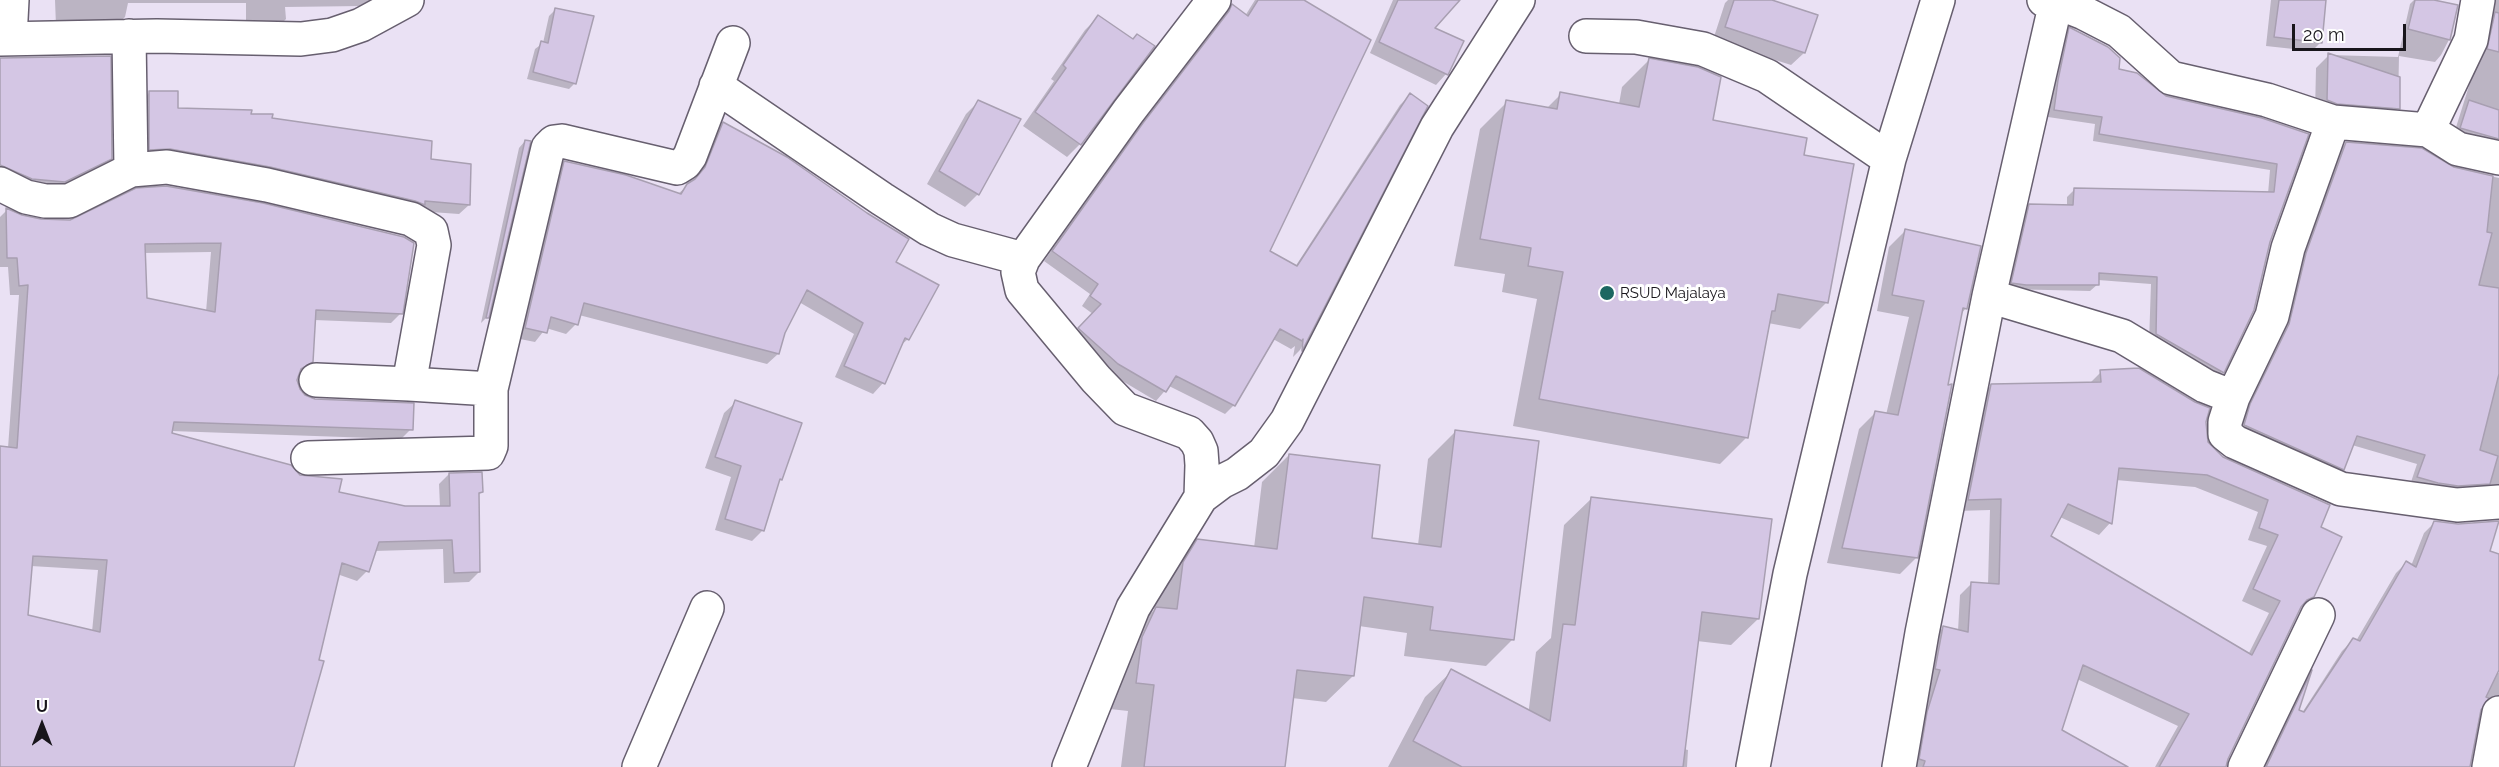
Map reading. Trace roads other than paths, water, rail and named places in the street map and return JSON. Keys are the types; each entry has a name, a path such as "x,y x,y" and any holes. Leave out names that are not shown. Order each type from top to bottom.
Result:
{"street":[{"path":"12,0 5,39 129,36 301,39 332,35 361,25 406,0"},
{"path":"1201,497 1201,451 1197,442 1189,433 1125,409 1103,387 1022,290 1018,272 1023,259 1128,112 1214,0"},
{"path":"1069,767 1133,608 1201,497 1264,453 1287,421 1437,127 1518,0"},
{"path":"1752,767 1790,574 1889,159 1938,0"},
{"path":"2428,130 2471,40 2478,0"},
{"path":"1899,767 1922,633 1989,296 2052,1 2084,13 2119,31 2171,78 2267,100 2333,122 2428,130 2458,149 2499,158"},
{"path":"129,36 131,170"},
{"path":"1586,36 1636,38 1703,49 1767,76 1889,159"},
{"path":"308,458 488,453 491,446 491,389 550,145 562,141 677,168 690,156 733,43"},
{"path":"716,86 929,229 953,240 1023,259"},
{"path":"2333,122 2288,248 2272,316 2233,398 2225,422 2225,434 2235,442 2341,489 2457,505 2499,502"},
{"path":"0,184 26,197 45,201 69,201 131,170 167,167 267,185 411,219 431,231 434,245 409,384"},
{"path":"1989,296 2122,336 2205,386 2233,398"},
{"path":"316,380 491,389"},
{"path":"639,767 707,608"},
{"path":"2245,767 2318,615"},
{"path":"2489,767 2499,713"}],"place":[{"name":"RSUD Majalaya","path":"1607,293"}]}
